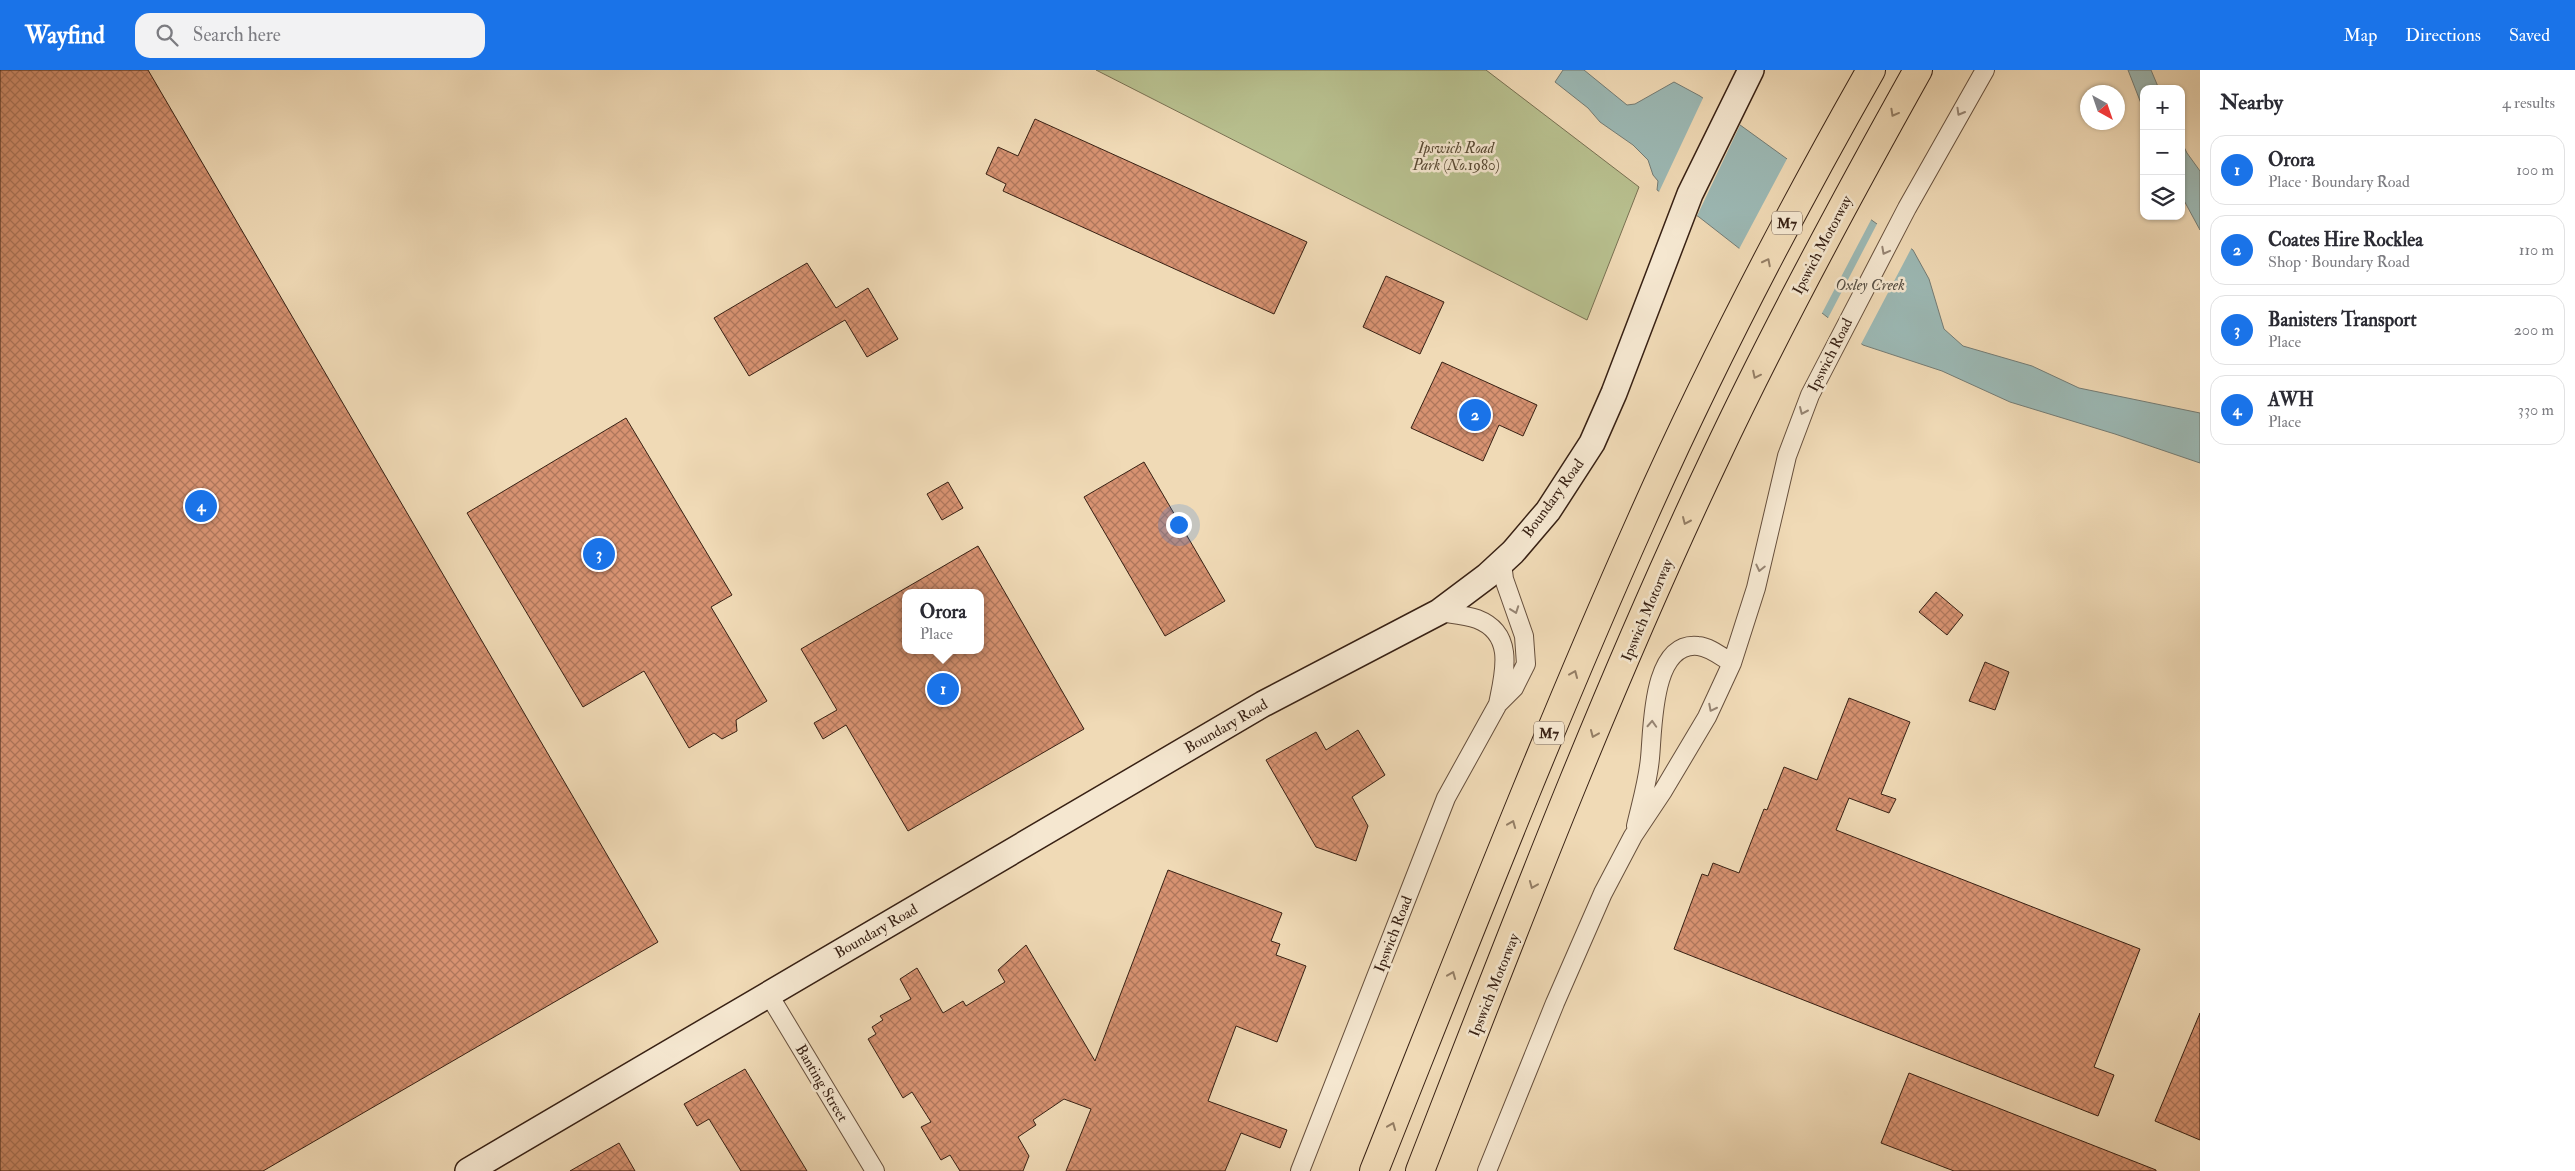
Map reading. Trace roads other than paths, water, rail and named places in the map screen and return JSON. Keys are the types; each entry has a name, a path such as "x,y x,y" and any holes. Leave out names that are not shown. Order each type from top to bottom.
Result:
{"highway":[{"name":"M7","path":"1374,1171 1506,838 1585,647 1655,491 1745,305 1830,141 1871,70"},
{"name":"Ipswich Motorway","path":"1420,1171 1586,753 1651,598 1715,457 1778,331 1863,168 1918,70"}],"main road":[{"name":"Boundary Road","path":"468,1171 1263,704 1439,612 1502,563 1548,511 1592,443 1614,393 1668,246 1690,194 1748,76"}],"street":[{"name":"Ipswich Road","path":"1487,1171 1602,893 1633,836 1663,791 1707,717 1732,663 1756,588 1787,456 1796,426 1824,367 1907,208 1985,70"},
{"name":"Ipswich Road","path":"1300,1171 1432,831 1462,767 1498,704 1514,688 1521,676 1526,652 1524,636 1504,579 1502,563"},
{"name":"Ipswich Road","path":"1439,612 1478,619 1497,635 1504,648 1506,662 1498,704"},
{"name":"Ipswich Road","path":"1633,836 1648,773 1654,705 1664,672 1675,655 1690,646 1706,647 1732,663"},
{"name":"Banting Street","path":"769,994 875,1171"}],"water":[{"name":"Oxley Creek","path":"1563,70 1584,70 1627,105 1635,104 1674,82 1700,96 1913,250 1929,279 1944,329 1963,346 2032,366 2079,388 2200,413 2200,463 2115,434 2010,402 1942,371 1863,345 1699,217 1657,190 1658,181 1653,175 1648,160 1633,145 1600,122 1588,108 1555,82"},
{"path":"2128,70 2151,70 2157,85 2140,85 2140,101"},
{"path":"2185,149 2200,171 2200,230 2185,202"}],"place":[{"name":"Coates Hire Rocklea","path":"1475,415"},
{"name":"AWH","path":"201,506"},
{"name":"Banisters Transport","path":"599,554"},
{"name":"Orora","path":"943,689"}],"park label":[{"name":"Ipswich Road Park (No.1980)","path":"1456,156"}]}
